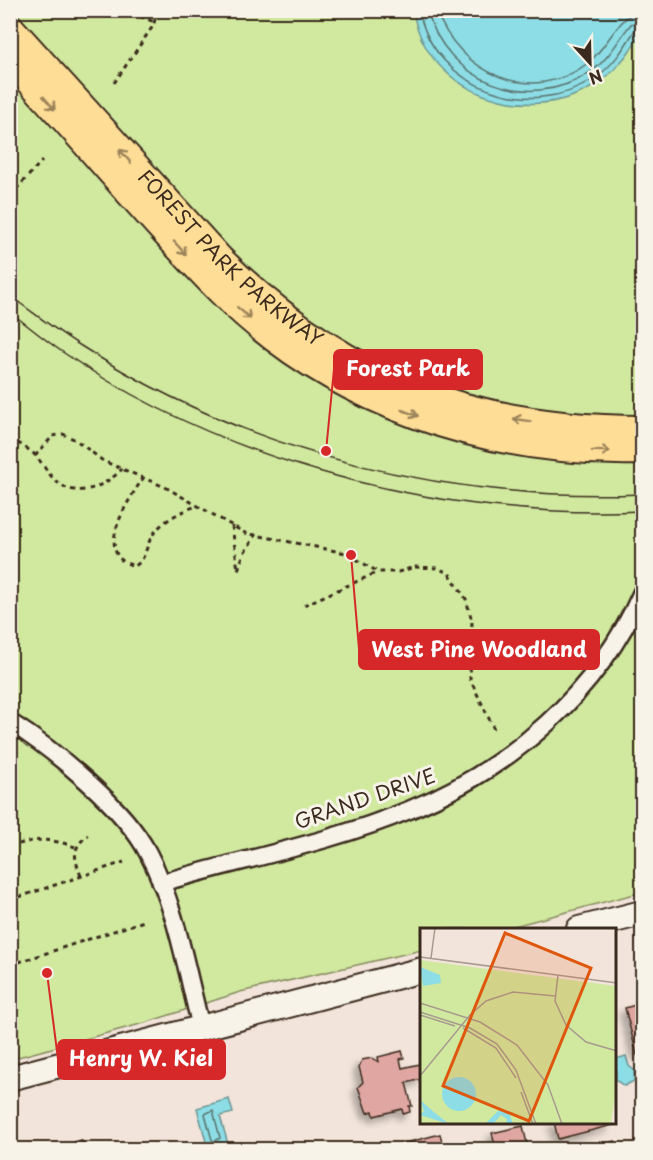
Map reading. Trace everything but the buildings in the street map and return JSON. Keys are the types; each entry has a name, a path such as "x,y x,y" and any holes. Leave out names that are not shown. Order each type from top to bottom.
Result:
{"main road":[{"name":"FOREST PARK PARKWAY","path":"10,27 220,259 279,312 329,347 409,388 455,406 553,426 642,429"},
{"name":"FOREST PARK PARKWAY","path":"10,60 221,292 299,356 361,392 416,416 448,426 516,442 561,449 642,451"},
{"path":"583,928 642,913"},
{"path":"10,1078 420,971"}],"street":[{"name":"GRAND DRIVE","path":"161,883 362,827 417,807 478,776 513,752 572,699 617,640 642,592"},
{"path":"10,722 45,747 111,806 147,851 161,883 201,1027"}],"path":[{"path":"123,10 156,21"},
{"path":"114,83 156,21 158,10"},
{"path":"10,196 42,161"},
{"path":"35,456 53,436 63,434 76,440 104,461 144,477 232,525 256,535 346,553 378,572"},
{"path":"10,438 35,456 56,482 70,490 99,486 113,478 122,468"},
{"path":"144,477 122,510 116,529 115,544 119,556 127,564 135,566 142,562 152,535 160,525 197,506"},
{"path":"232,525 238,570 244,553 256,535"},
{"path":"304,605 378,572 398,572 415,567 438,568 449,573 458,585 472,621 470,680 494,729"},
{"path":"81,876 74,859 75,847 88,835"},
{"path":"10,847 37,839 55,840 75,847"},
{"path":"10,900 124,862"},
{"path":"10,965 144,921"}],"green space":[{"path":"11,11 642,11 642,892 507,928 420,928 420,950 240,992 148,1022 11,1059"}],"water":[{"path":"413,11 642,11 642,19 637,39 629,51 620,63 595,85 565,99 532,104 500,100 470,89 444,70 424,44"},
{"path":"626,1056 629,1066 634,1070 634,1081 624,1086 617,1081 617,1059"},
{"path":"229,1099 233,1113 220,1116 228,1144 208,1149 197,1108"}],"tram line":[{"path":"10,296 72,340 145,383 211,415 280,442 350,463 422,479 495,489 568,494 642,494"},
{"path":"10,312 61,351 125,391 193,425 265,454 339,477 414,494 490,506 567,511 642,511"}],"place":[{"name":"Forest Park","path":"326,451"},
{"name":"West Pine Woodland","path":"351,555"},
{"name":"Henry W. Kiel","path":"47,973"}]}
